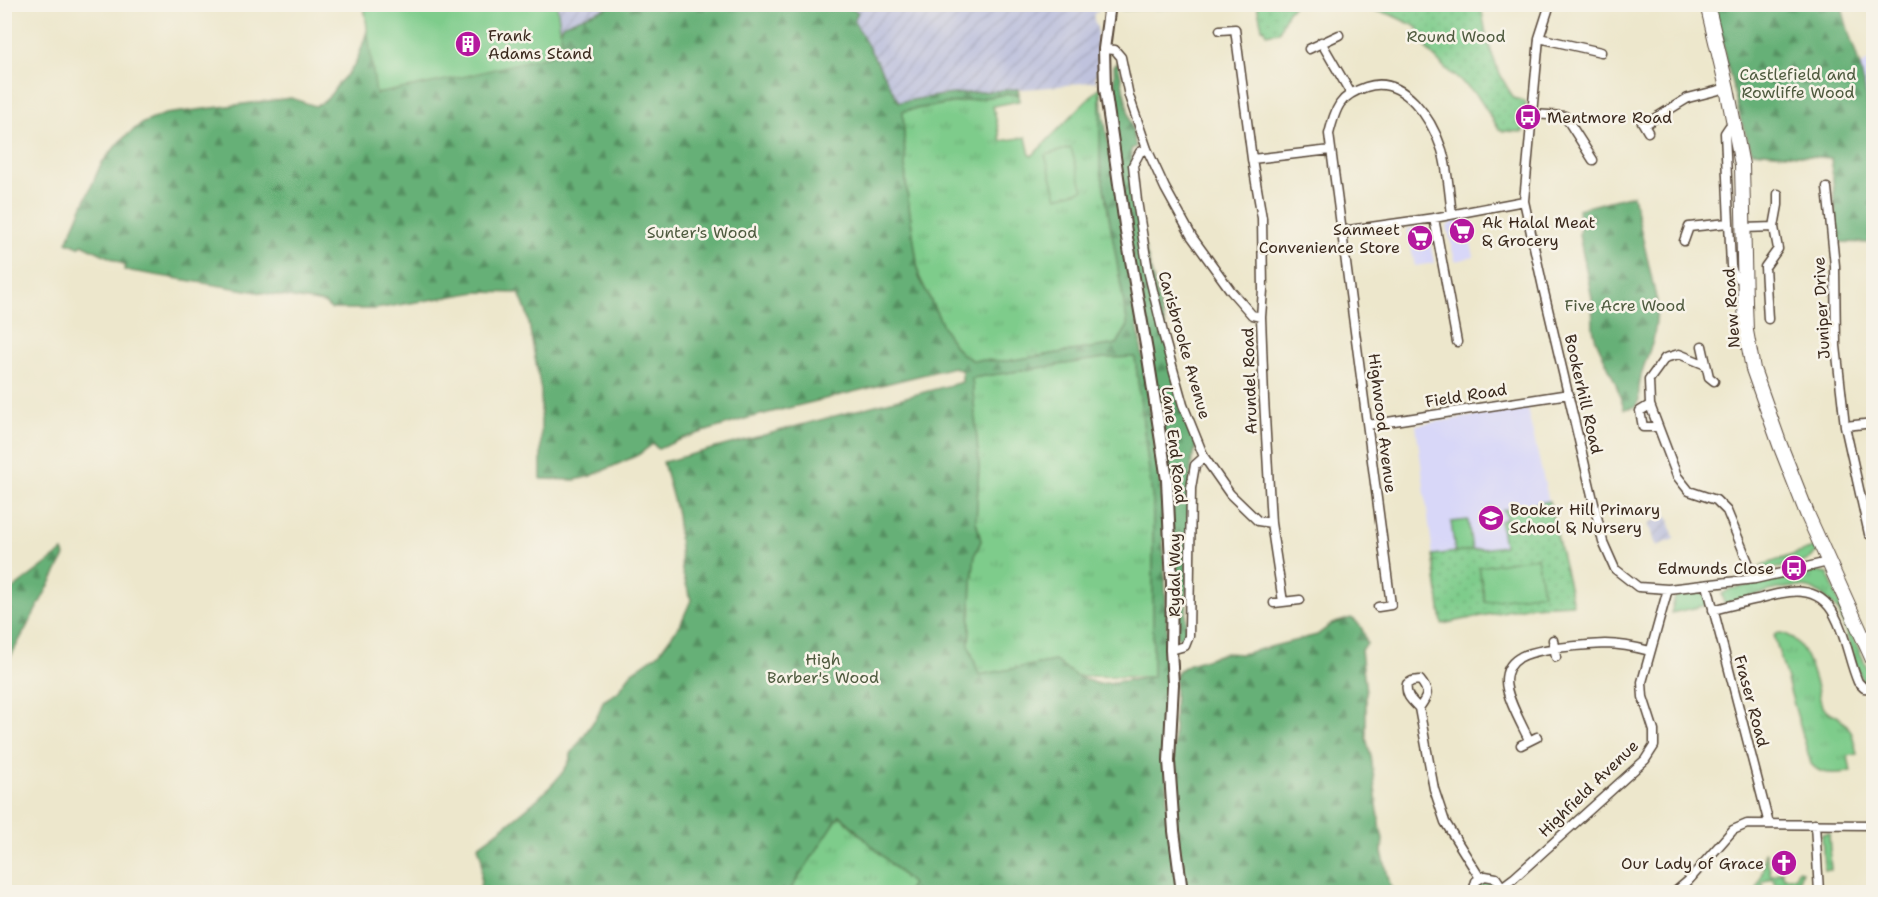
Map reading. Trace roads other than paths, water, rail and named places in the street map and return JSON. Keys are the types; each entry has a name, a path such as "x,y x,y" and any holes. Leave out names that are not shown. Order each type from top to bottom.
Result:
{"highway":[{"name":"New Road","path":"1707,4 1735,124 1742,165 1746,331 1753,369 1780,445 1828,562 1874,662"}],"street":[{"name":"Lane End Road","path":"1110,4 1104,49 1106,88 1136,295 1160,426 1167,480 1172,583 1173,684 1169,761 1174,831 1182,892"},
{"name":"Bookerhill Road","path":"1550,4 1539,38 1524,201 1603,542 1615,568 1638,587 1668,589 1755,579 1828,562"},
{"name":"Arundel Road","path":"1220,30 1235,29 1262,218 1261,316 1271,523 1278,602 1300,600"},
{"path":"1309,49 1339,35"},
{"path":"1539,38 1601,52"},
{"path":"1320,42 1350,92 1373,84 1393,86 1415,102 1432,128 1442,151 1452,214"},
{"path":"1104,49 1115,50 1120,57 1129,96 1147,148 1165,188 1192,237 1231,291 1252,315 1261,316"},
{"path":"1644,126 1688,98 1727,88"},
{"name":"Highwood Avenue","path":"1350,92 1335,110 1329,134 1391,605 1378,607"},
{"path":"1532,114 1565,116 1593,160"},
{"path":"1735,124 1725,133 1728,223 1732,273 1738,278 1744,278"},
{"name":"Carisbrooke Avenue","path":"1147,148 1140,152 1133,165 1137,201 1148,270 1183,405 1204,457 1230,494 1258,521 1271,523"},
{"path":"1252,159 1331,150"},
{"name":"Juniper Drive","path":"1827,188 1835,266 1836,346 1845,426 1869,534"},
{"path":"1768,319 1765,267 1779,249 1774,227 1778,194"},
{"path":"1342,231 1434,218 1524,201"},
{"path":"1434,218 1457,342"},
{"path":"1684,241 1689,227 1728,223"},
{"path":"1744,228 1774,227"},
{"path":"1702,346 1709,377 1714,381"},
{"path":"1706,365 1679,354 1665,358 1649,380 1650,405 1677,476 1689,491 1716,500 1727,511 1755,579"},
{"name":"Field Road","path":"1368,425 1569,394"},
{"path":"1650,405 1640,411 1643,427 1657,427"},
{"path":"1845,426 1874,423"},
{"name":"Rydal Way","path":"1171,650 1185,646 1189,636 1191,488 1195,465 1204,457"},
{"name":"Fraser Road","path":"1707,585 1769,824"},
{"name":"Highfield Avenue","path":"1502,890 1645,760 1653,746 1654,731 1643,698 1642,682 1668,589"},
{"path":"1713,610 1796,590 1819,598 1829,606 1836,617 1857,682 1864,688 1874,689"},
{"path":"1529,741 1508,692 1506,681 1512,663 1520,657 1532,652 1555,648 1605,644 1636,647 1650,651"},
{"path":"1419,708 1434,789 1445,822 1480,878"},
{"path":"1675,892 1688,881 1733,830 1747,824 1874,825"},
{"path":"1815,824 1819,892"},
{"path":"1473,892 1473,886 1480,878 1491,876 1496,878 1502,890"}],"place":[{"name":"Frank Adams Stand","path":"468,44"},
{"name":"Mentmore Road","path":"1528,117"},
{"name":"Ak Halal Meat & Grocery","path":"1462,231"},
{"name":"Sanmeet Convenience Store","path":"1420,238"},
{"name":"Booker Hill Primary School & Nursery","path":"1491,518"},
{"name":"Edmunds Close","path":"1794,568"},
{"name":"Our Lady of Grace","path":"1784,863"}],"park label":[{"name":"Round Wood","path":"1456,36"},
{"name":"Castlefield and Rowliffe Wood","path":"1798,83"},
{"name":"Sunter's Wood","path":"702,232"},
{"name":"Five Acre Wood","path":"1625,305"},
{"name":"High Barber's Wood","path":"823,668"}]}
